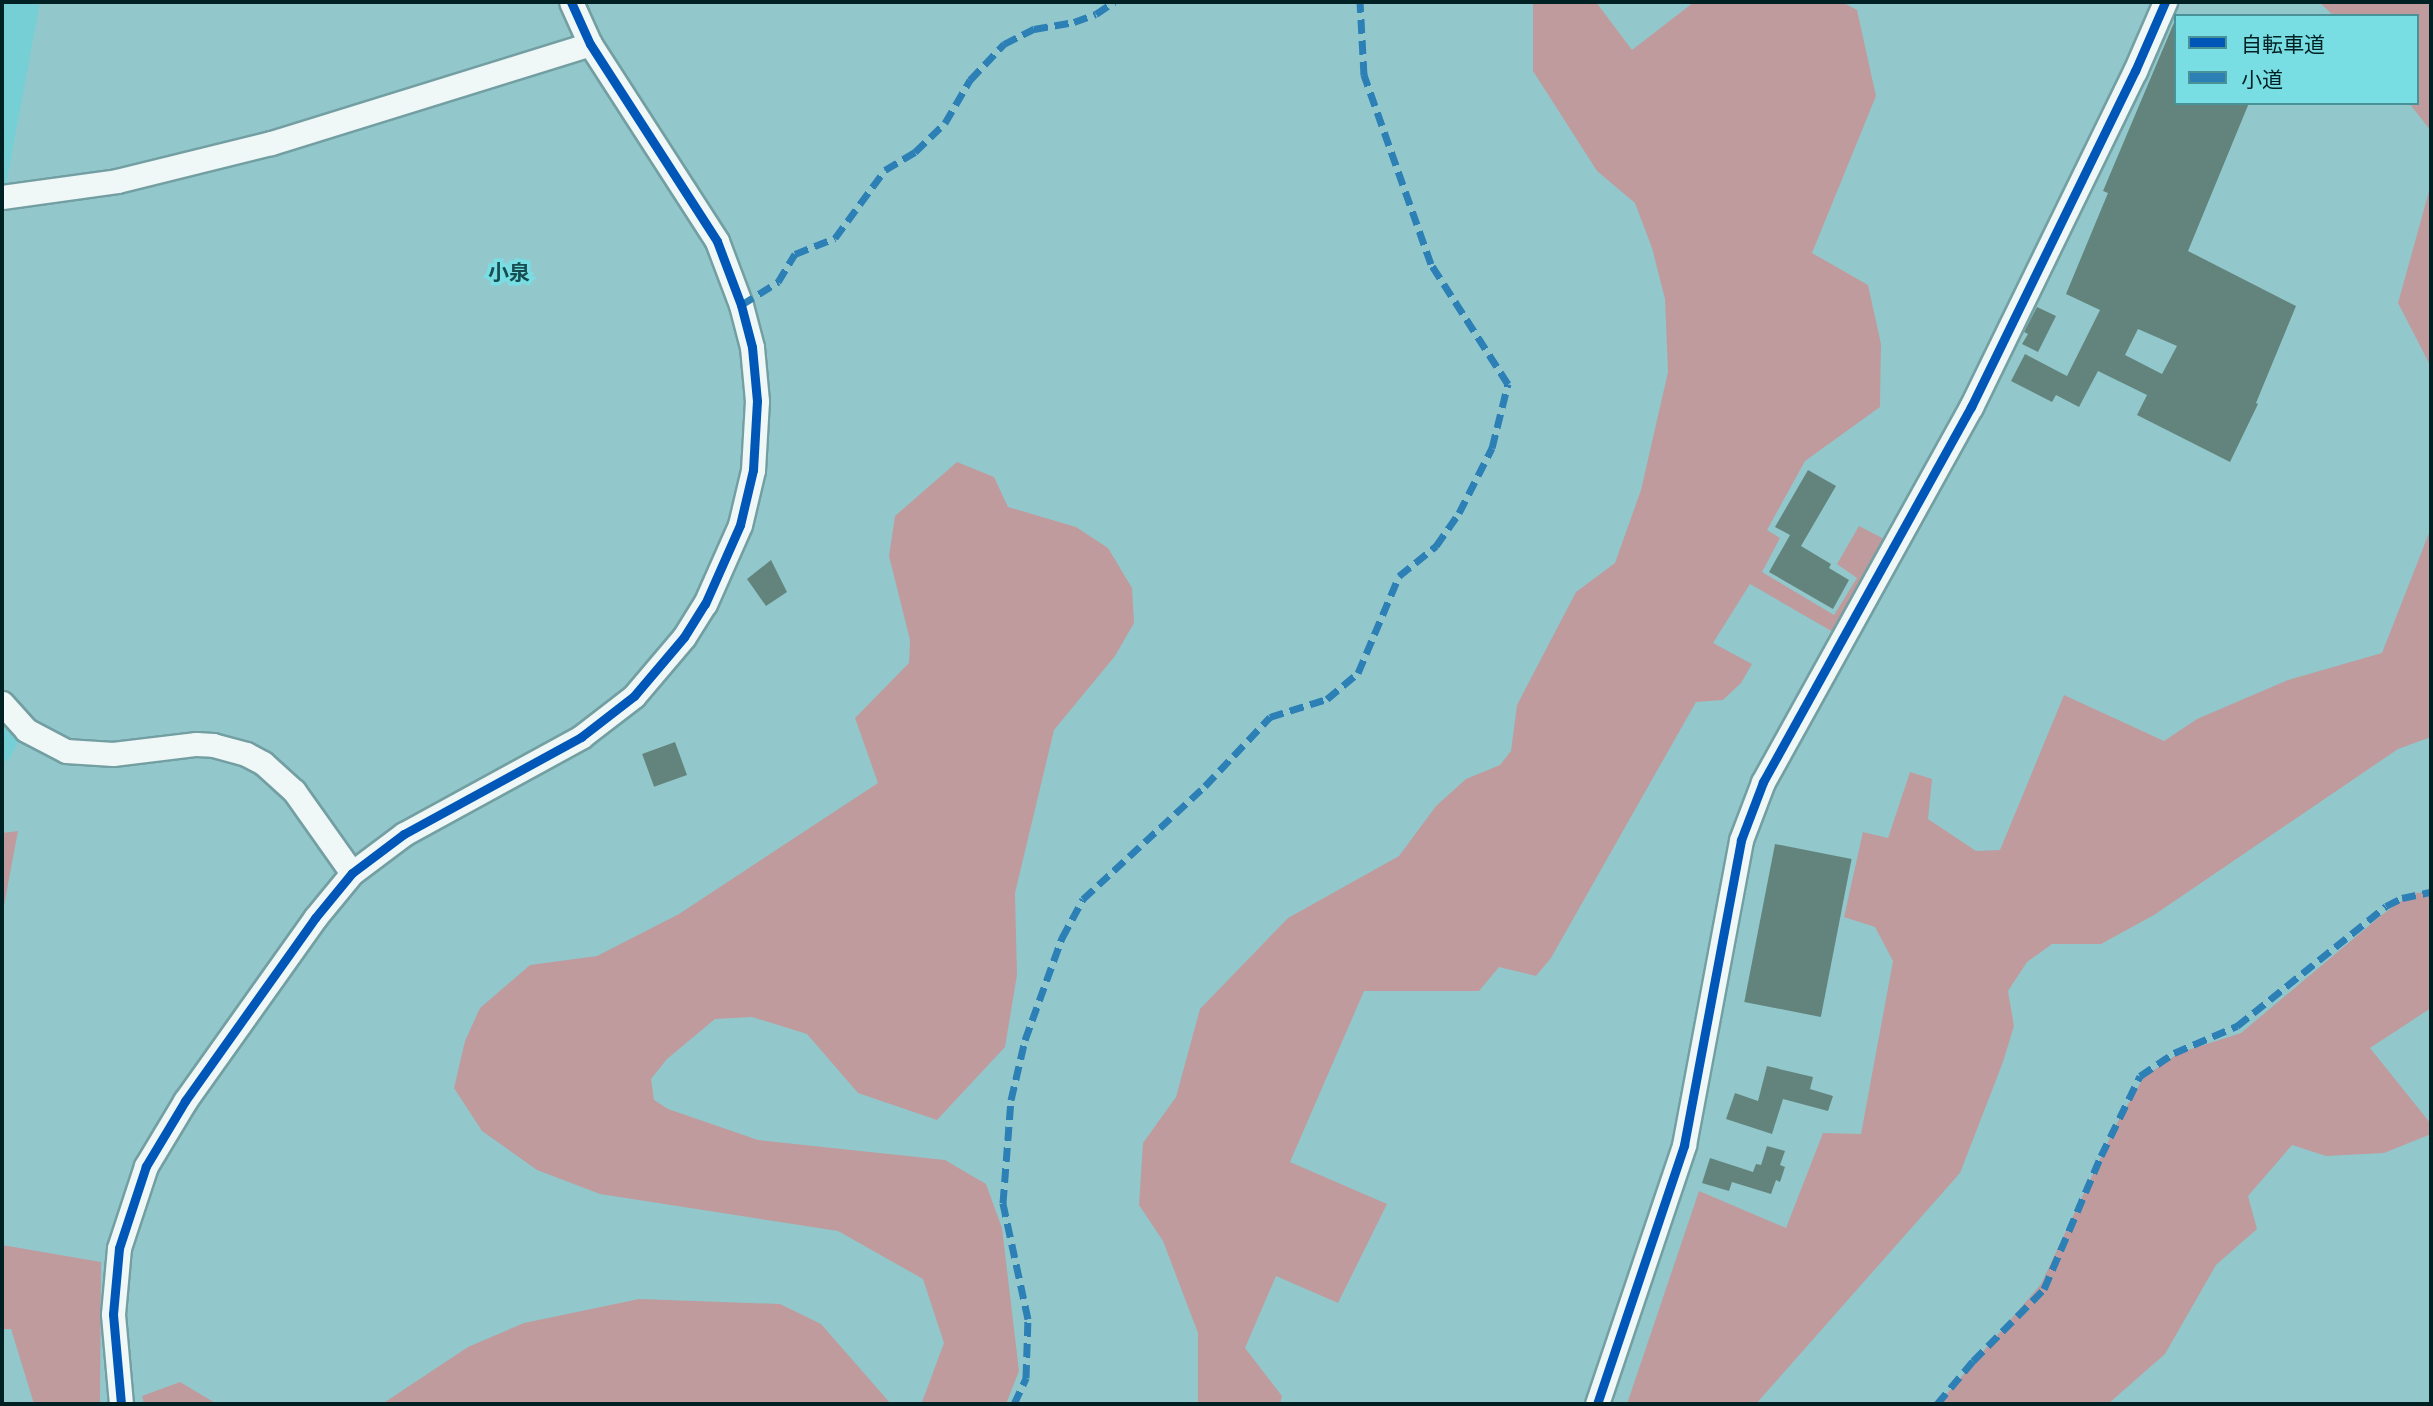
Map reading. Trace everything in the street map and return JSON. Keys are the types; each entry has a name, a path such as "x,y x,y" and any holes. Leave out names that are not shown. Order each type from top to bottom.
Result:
{"street":[{"path":"121,1404 114,1351 114,1280 125,1227 146,1166 184,1101 315,918 352,873 404,834 581,737 634,696 684,637 705,604 740,525 753,470 757,401 752,347 741,305 717,241 590,44 571,2"},
{"path":"1597,1404 1684,1145 1741,840 1763,782 1972,407 2136,71 2165,2"},
{"path":"2,197 117,181 271,143 590,44"},
{"path":"2,703 26,730 66,751 113,754 196,744 230,748 246,754 263,763 294,791 352,873"}],"shaded area":[{"path":"2,2 40,2 6,185 2,186"},
{"path":"1533,2 1596,2 1632,50 1694,2 1842,2 1857,10 1876,96 1812,253 1868,285 1881,344 1880,407 1805,461 1767,530 1780,538 1762,572 1834,615 1857,578 1837,564 1859,526 1886,540 1833,632 1750,584 1713,643 1752,664 1741,683 1723,700 1696,702 1551,958 1536,976 1499,967 1479,991 1364,991 1290,1162 1387,1204 1338,1303 1276,1276 1245,1348 1282,1396 1280,1404 1198,1404 1198,1333 1163,1241 1139,1205 1143,1143 1176,1097 1200,1009 1288,918 1399,856 1436,806 1466,779 1500,765 1511,751 1517,705 1576,592 1615,563 1641,490 1668,372 1665,299 1652,248 1635,203 1597,171 1533,71"},
{"path":"2319,2 2428,2 2431,6 2431,131 2411,105 2419,105 2419,14 2332,14"},
{"path":"2431,184 2431,367 2398,303"},
{"path":"957,462 994,477 1008,507 1076,527 1108,548 1132,588 1134,623 1115,656 1054,730 1015,893 1017,975 1005,1047 937,1120 858,1093 807,1034 752,1017 715,1019 667,1059 651,1079 654,1100 668,1109 758,1140 945,1160 986,1184 1002,1228 1019,1371 1006,1404 922,1402 944,1343 923,1279 838,1231 600,1194 537,1170 482,1131 454,1088 465,1041 480,1008 530,965 597,956 679,914 878,783 855,718 909,663 910,640 889,556 895,516"},
{"path":"2431,528 2431,737 2398,749 2154,915 2101,944 2052,944 2027,962 2008,991 2014,1026 1960,1173 1756,1404 1627,1404 1699,1191 1786,1228 1823,1133 1861,1134 1893,961 1875,927 1844,917 1863,832 1888,838 1910,772 1932,779 1928,819 1976,851 2000,850 2064,695 2164,741 2197,719 2288,680 2382,653"},
{"path":"2,725 18,742 10,758 2,764"},
{"path":"18,831 2,916 2,833"},
{"path":"2431,891 2431,1008 2370,1048 2431,1124 2431,1134 2384,1153 2326,1156 2292,1145 2248,1196 2257,1229 2216,1265 2165,1354 2108,1404 1938,1404 2041,1284 2118,1121 2144,1077 2179,1053 2241,1033 2383,914 2411,894"},
{"path":"2,1245 101,1262 100,1404 34,1404 11,1329 2,1329"},
{"path":"639,1299 780,1304 821,1324 891,1404 382,1404 468,1347 524,1323"},
{"path":"180,1382 217,1404 144,1404 142,1396"}],"building":[{"path":"2174,23 2174,105 2248,105 2188,251 2296,306 2256,403 2258,404 2230,462 2137,415 2147,395 2098,371 2079,407 2056,395 2052,402 2011,381 2025,354 2067,376 2100,310 2066,294 2108,193 2103,191","holes":["2138,329 2177,346 2162,374 2125,355"]},
{"path":"2037,307 2056,316 2038,352 2022,344 2028,334 2024,332"},
{"path":"1808,470 1836,486 1801,546 1831,564 1829,568 1849,580 1833,609 1769,572 1790,535 1775,527"},
{"path":"771,560 787,592 766,606 747,579"},
{"path":"675,742 687,775 654,787 642,754"},
{"path":"1775,844 1852,859 1821,1017 1744,1002"},
{"path":"1767,1066 1813,1077 1810,1089 1833,1096 1828,1111 1783,1099 1772,1134 1726,1119 1735,1093 1758,1101"},
{"path":"1767,1146 1785,1151 1780,1165 1785,1167 1780,1182 1776,1180 1771,1194 1732,1182 1729,1191 1702,1183 1710,1158 1753,1172 1756,1164 1761,1165"}],"marked path":[{"path":"741,305 778,282 795,254 835,238 885,170 915,152 945,123 970,80 1004,44 1034,29 1074,22 1096,14 1114,2"},
{"path":"1014,1404 1026,1378 1028,1319 1003,1203 1011,1100 1025,1040 1062,938 1083,899 1205,786 1270,717 1327,699 1358,673 1399,576 1436,546 1459,513 1492,448 1508,384 1431,264 1364,75 1360,2"},
{"path":"1937,1404 1973,1361 2044,1289 2101,1156 2140,1076 2174,1053 2237,1026 2386,906 2402,898 2431,892"}],"cycle path":[{"path":"121,1404 113,1314 119,1248 146,1166 185,1101 315,918 352,873 404,834 581,737 634,696 684,637 705,604 740,525 753,470 757,401 752,347 741,305 717,241 590,44 571,2"},
{"path":"1597,1404 1684,1145 1741,840 1763,782 1971,407 2135,71 2165,2"}],"district":[{"name":"小泉","path":"509,272"}]}
